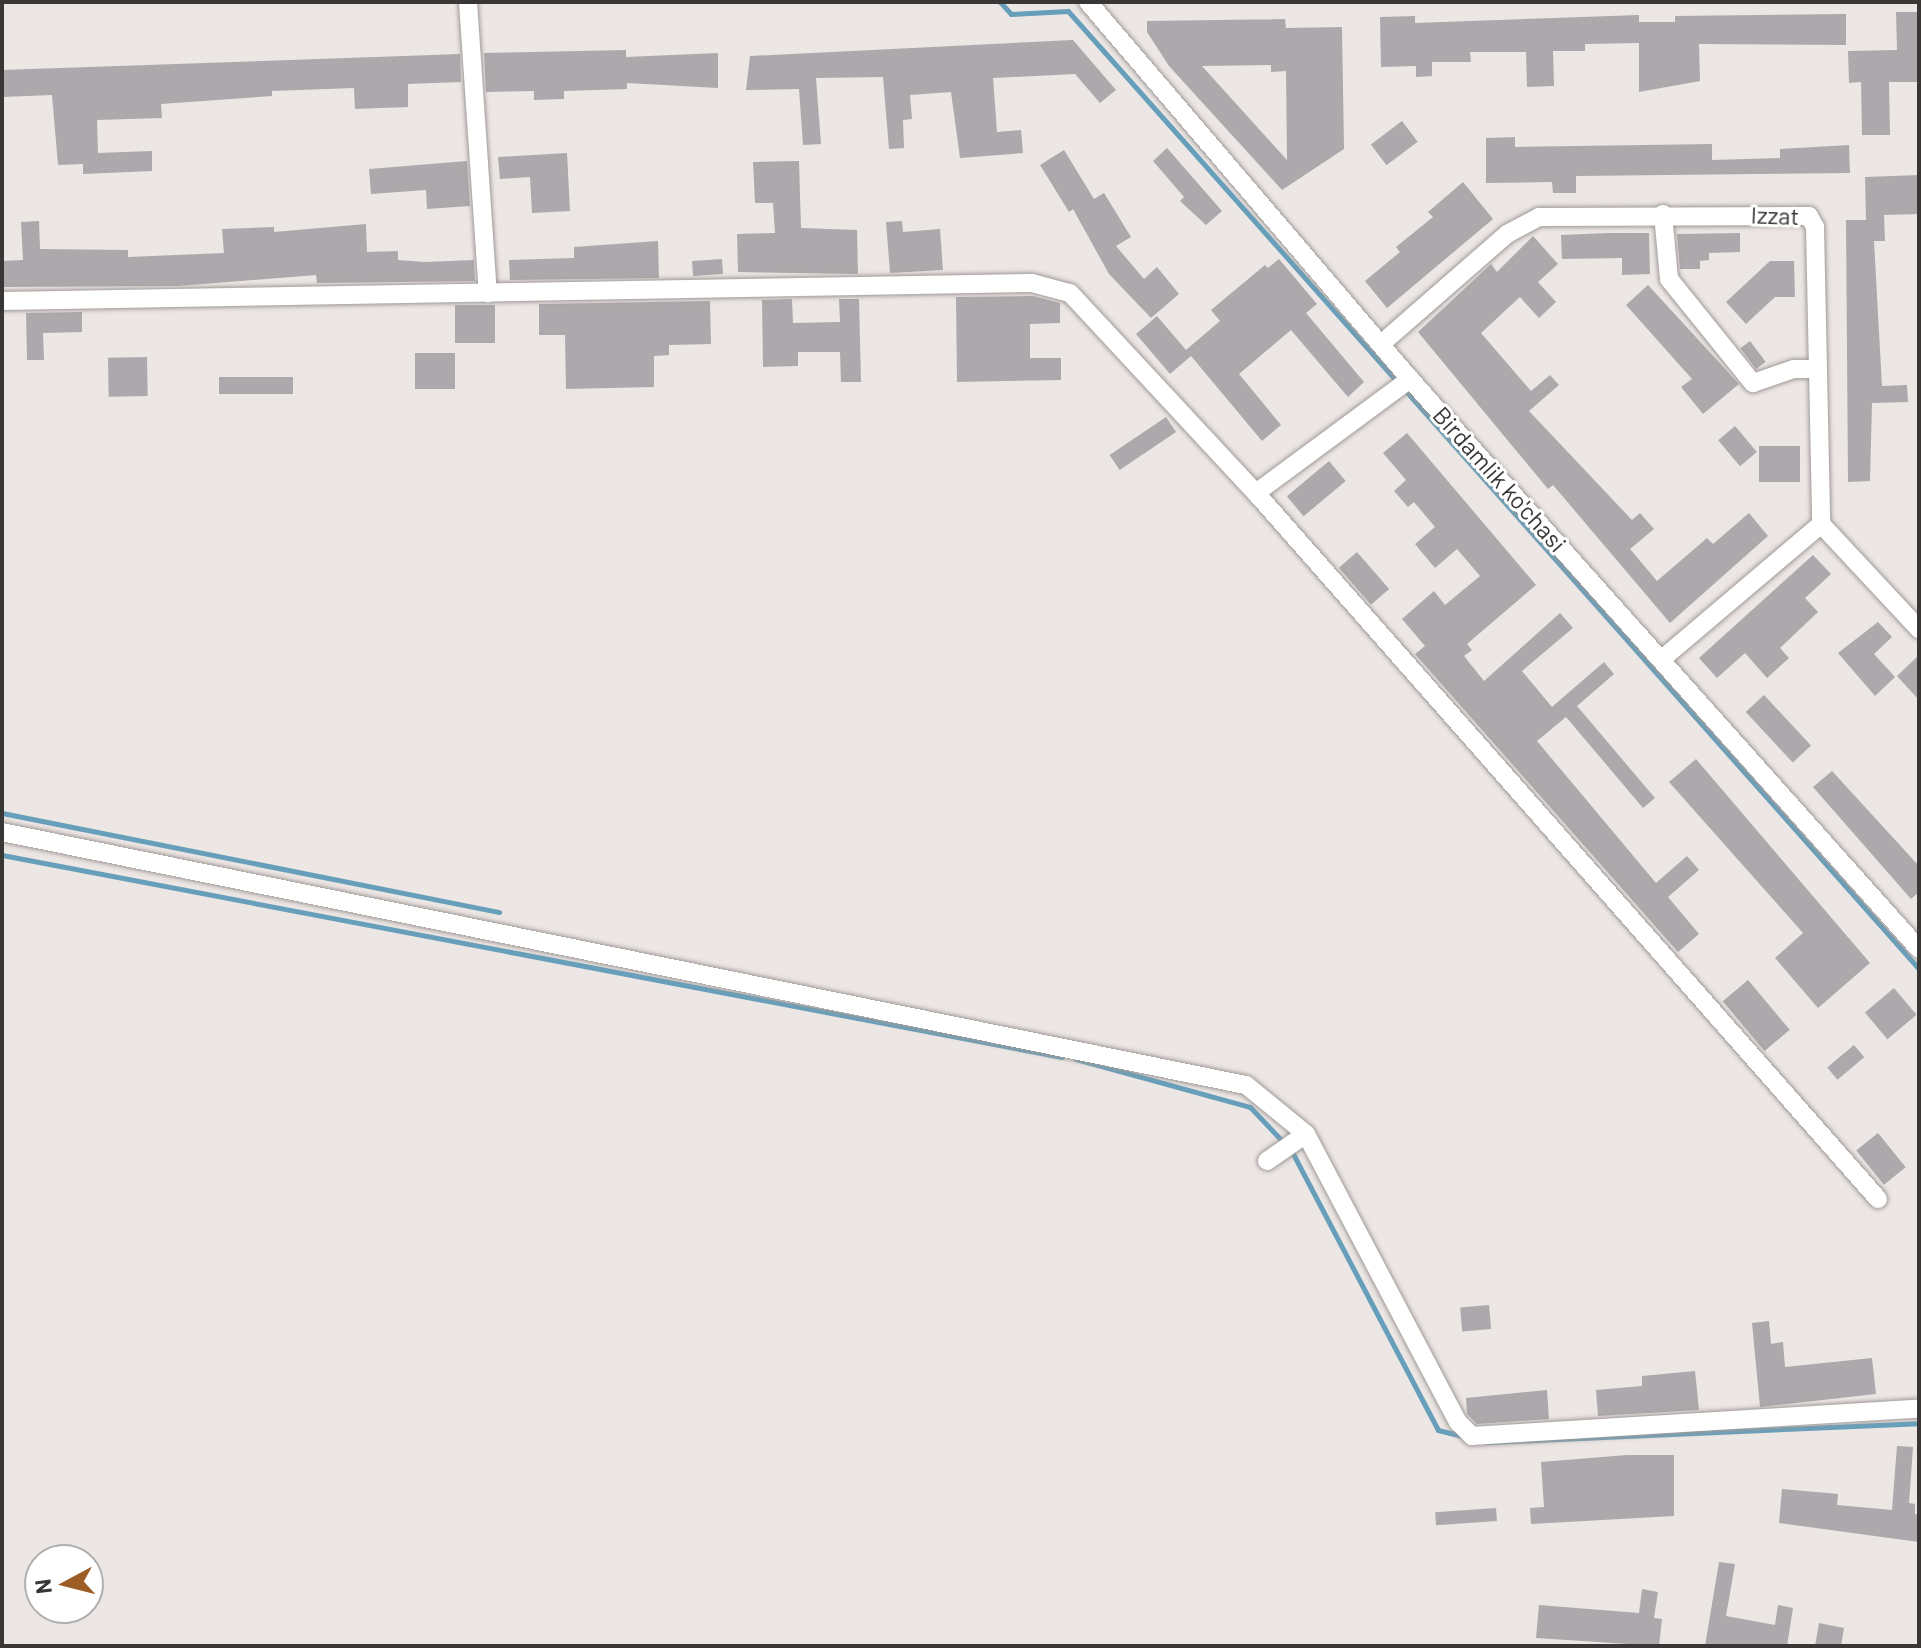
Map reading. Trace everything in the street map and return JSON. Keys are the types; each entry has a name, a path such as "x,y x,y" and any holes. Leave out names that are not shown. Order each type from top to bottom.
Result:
{"street":[{"path":"468,2 488,293"},
{"name":"Birdamlik ko'chasi","path":"1088,2 1410,379 1919,949"},
{"name":"Izzat","path":"1381,344 1522,224 1562,214 1803,214 1813,219 1821,524"},
{"path":"1663,214 1669,279 1753,383 1794,369 1816,369"},
{"path":"2,301 1053,286 1085,306 1256,493 1878,1199"},
{"path":"1256,493 1410,379"},
{"path":"1662,659 1821,524 1919,629"},
{"path":"2,832 1246,1085 1306,1134 1458,1422 1472,1436 1919,1409"},
{"path":"1267,1161 1306,1134"}],"building":[{"path":"1896,12 1919,12 1919,82 1889,82 1890,135 1862,135 1861,82 1849,83 1848,51 1897,50"},
{"path":"1846,14 1846,45 1699,44 1700,81 1639,92 1639,43 1585,44 1585,51 1553,51 1554,86 1527,87 1526,52 1470,52 1471,62 1432,62 1432,76 1416,77 1416,66 1381,67 1380,17 1415,16 1415,23 1639,15 1639,22 1675,22 1675,16"},
{"path":"1285,19 1286,28 1342,27 1344,149 1282,190 1169,66 1147,32 1147,21","holes":["1271,65 1271,72 1286,71 1287,160 1202,66"]},
{"path":"1073,40 1116,90 1100,103 1075,74 993,78 997,132 1021,130 1023,153 960,158 951,92 910,95 912,119 903,120 904,148 889,149 883,77 816,78 821,144 803,145 799,89 746,90 750,56"},
{"path":"626,50 626,57 718,53 718,88 627,83 627,89 564,91 564,99 534,100 534,91 486,92 484,53"},
{"path":"460,54 461,82 408,84 408,107 355,109 354,88 272,91 272,96 161,104 162,118 97,120 98,153 152,151 152,171 83,174 83,164 58,165 52,95 2,97 2,70"},
{"path":"1402,121 1418,142 1387,165 1371,144"},
{"path":"1515,137 1515,147 1712,144 1712,160 1780,158 1780,149 1849,145 1850,173 1576,176 1576,193 1553,193 1552,182 1486,183 1486,138"},
{"path":"1167,148 1222,211 1206,225 1180,201 1184,197 1153,161"},
{"path":"1064,150 1094,199 1104,193 1131,237 1116,246 1144,279 1157,267 1179,294 1151,318 1109,274 1073,209 1069,212 1040,165"},
{"path":"567,153 570,211 532,213 530,177 500,179 498,157"},
{"path":"467,161 470,206 427,209 426,190 371,194 369,169"},
{"path":"799,161 801,228 857,230 858,274 738,272 737,234 775,233 773,203 755,203 753,162"},
{"path":"1919,175 1919,214 1884,215 1885,241 1874,241 1882,386 1907,385 1908,402 1872,403 1870,481 1848,482 1846,220 1866,220 1865,177"},
{"path":"1463,182 1493,219 1387,308 1365,281 1400,252 1396,247 1433,217 1428,212"},
{"path":"39,221 40,249 128,250 128,257 224,253 222,229 274,227 274,232 366,224 367,252 398,251 398,260 474,260 475,281 317,283 316,275 178,286 2,287 2,261 23,260 21,222"},
{"path":"902,221 903,232 940,229 943,270 890,273 886,222"},
{"path":"1649,233 1650,274 1622,275 1622,258 1562,259 1561,235"},
{"path":"1740,233 1740,252 1709,253 1709,260 1700,261 1700,269 1680,269 1677,234"},
{"path":"1533,236 1558,264 1538,282 1556,302 1539,318 1520,297 1481,333 1531,391 1550,375 1559,385 1529,411 1632,520 1640,513 1654,529 1630,549 1657,581 1707,538 1713,544 1749,513 1768,536 1670,623 1553,485 1548,489 1418,332 1491,264 1497,272"},
{"path":"658,241 659,278 510,280 509,260 574,258 574,247"},
{"path":"722,259 723,274 693,276 692,261"},
{"path":"1279,259 1317,304 1306,313 1364,382 1348,397 1291,330 1239,374 1281,425 1262,441 1191,356 1170,374 1136,334 1157,316 1186,350 1220,321 1211,310 1265,265 1268,268"},
{"path":"1770,261 1794,261 1795,297 1775,297 1746,324 1726,302"},
{"path":"1648,285 1739,384 1703,414 1681,387 1692,379 1626,305"},
{"path":"1033,296 1060,303 1060,323 1030,324 1030,358 1061,358 1061,380 957,382 956,297"},
{"path":"792,299 793,323 840,322 839,299 859,299 861,382 841,382 840,352 798,352 798,366 763,367 762,300"},
{"path":"710,301 711,344 669,345 669,355 654,356 654,387 566,389 565,335 539,335 539,304"},
{"path":"455,305 495,305 495,343 455,343"},
{"path":"82,312 82,332 43,333 44,360 27,360 26,313"},
{"path":"1750,341 1766,362 1756,369 1740,348"},
{"path":"415,353 455,353 455,389 415,389"},
{"path":"147,357 148,396 109,397 108,358"},
{"path":"219,377 293,377 293,394 219,394"},
{"path":"1166,417 1176,432 1120,470 1110,455"},
{"path":"1735,426 1757,452 1740,466 1718,440"},
{"path":"1407,433 1536,585 1467,644 1472,650 1464,656 1484,681 1560,613 1573,628 1522,671 1552,707 1604,662 1614,674 1577,706 1655,798 1643,808 1566,717 1537,741 1656,883 1687,856 1699,870 1668,897 1699,934 1678,952 1415,654 1425,646 1402,619 1434,591 1445,605 1480,576 1457,549 1435,568 1415,544 1435,527 1414,502 1408,507 1394,491 1406,480 1383,453"},
{"path":"1759,446 1800,446 1800,482 1759,482"},
{"path":"1329,461 1346,481 1304,516 1287,496"},
{"path":"1357,552 1389,589 1371,605 1339,568"},
{"path":"1813,555 1831,574 1805,598 1818,612 1780,648 1789,658 1767,678 1745,653 1717,678 1699,658"},
{"path":"1878,622 1892,637 1874,654 1895,677 1875,696 1838,653"},
{"path":"1919,655 1919,700 1897,676"},
{"path":"1764,695 1811,745 1793,763 1746,712"},
{"path":"1696,759 1870,963 1818,1008 1775,958 1803,933 1669,782"},
{"path":"1832,771 1919,866 1919,892 1911,899 1813,787"},
{"path":"1748,980 1790,1030 1765,1051 1723,1001"},
{"path":"1894,988 1916,1015 1887,1039 1865,1012"},
{"path":"1854,1045 1864,1057 1837,1080 1827,1067"},
{"path":"1878,1133 1906,1167 1884,1185 1856,1151"},
{"path":"1489,1305 1491,1329 1462,1331 1460,1308"},
{"path":"1769,1321 1771,1344 1783,1342 1785,1367 1872,1358 1876,1394 1760,1407 1752,1323"},
{"path":"1695,1371 1699,1410 1598,1416 1596,1390 1642,1386 1642,1376"},
{"path":"1547,1390 1549,1419 1477,1424 1467,1414 1466,1398"},
{"path":"1897,1446 1913,1447 1909,1503 1915,1504 1915,1514 1919,1515 1919,1542 1779,1523 1782,1489 1838,1494 1837,1505 1892,1510"},
{"path":"1627,1455 1674,1455 1674,1516 1531,1524 1530,1508 1544,1507 1541,1462"},
{"path":"1496,1508 1497,1521 1436,1525 1435,1512"},
{"path":"1719,1562 1735,1564 1726,1616 1775,1625 1778,1605 1793,1608 1787,1646 1705,1646"},
{"path":"1642,1589 1658,1592 1654,1618 1662,1619 1659,1646 1536,1638 1539,1605 1639,1613"},
{"path":"1819,1623 1844,1628 1841,1646 1815,1646"}],"waterway":[{"path":"1000,2 1011,14 1068,11 1398,383"},
{"path":"1405,390 1919,969"},
{"path":"2,813 499,912"},
{"path":"2,855 1062,1057"},
{"path":"1076,1059 1250,1107 1284,1143"},
{"path":"1291,1150 1438,1430 1462,1436"},
{"path":"1487,1442 1919,1423"}]}
